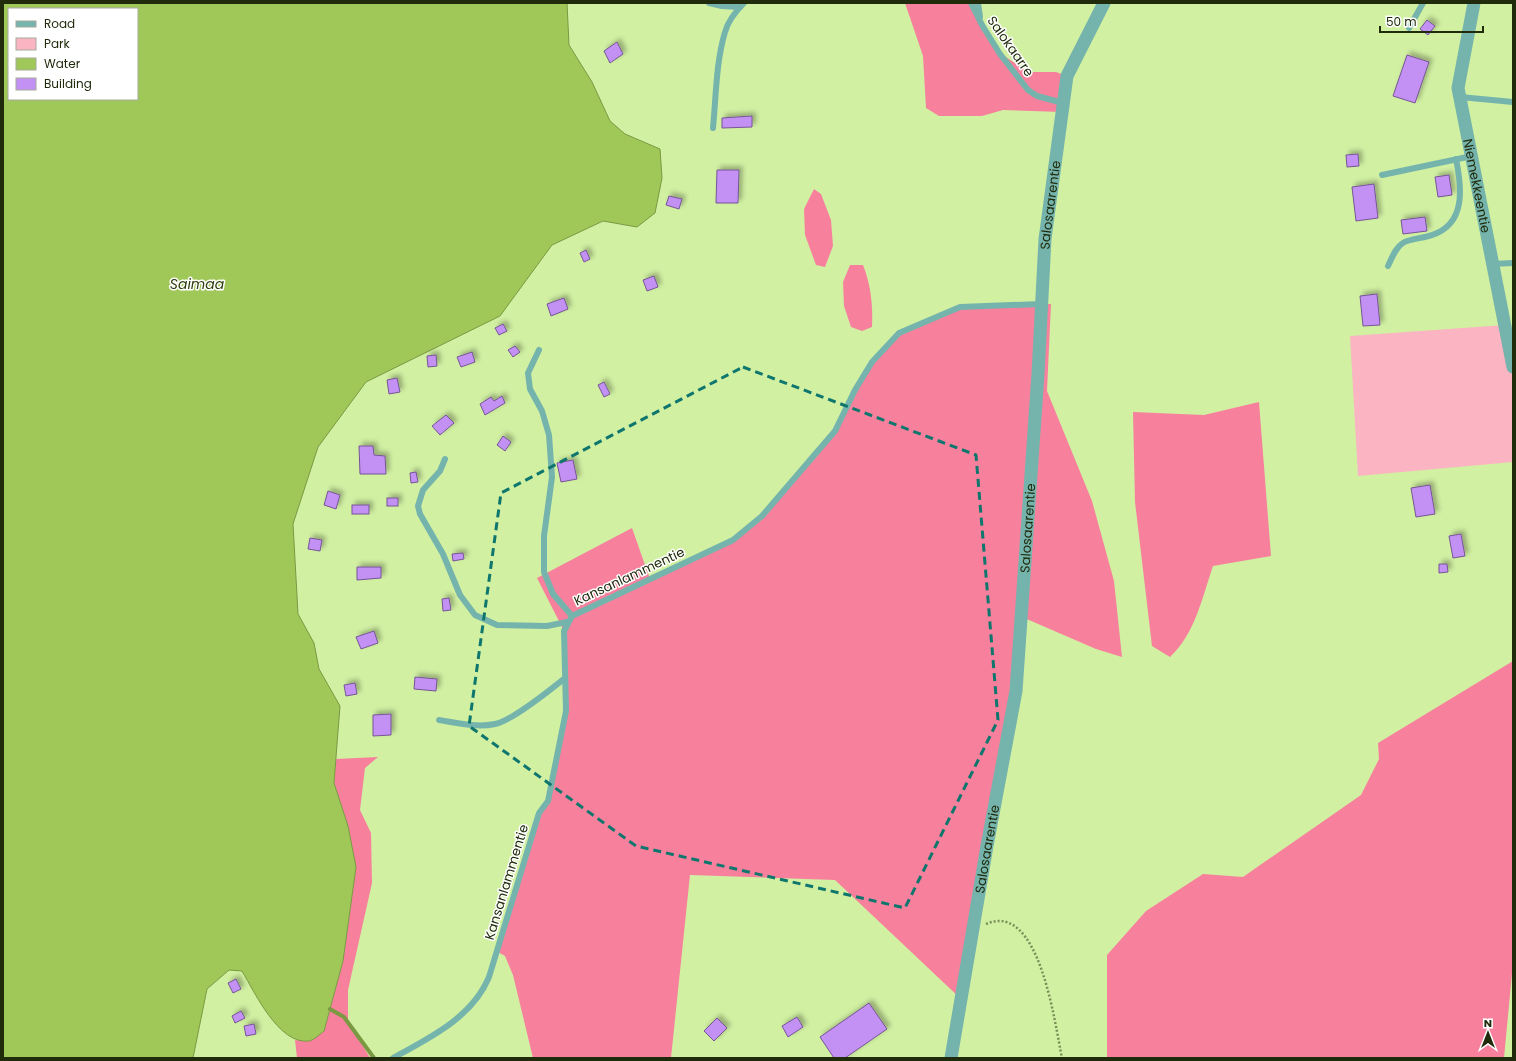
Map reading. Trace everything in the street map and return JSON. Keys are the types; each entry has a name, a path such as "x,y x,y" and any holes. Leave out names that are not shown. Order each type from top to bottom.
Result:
{"street":[{"name":"Salosaarentie","path":"951,1058 1016,691 1038,374 1040,304 1045,239 1063,103 1067,76 1104,3"},
{"name":"Niemekkeentie","path":"1474,3 1458,88 1492,264 1509,331 1513,367"}],"lane":[{"path":"710,3 742,5 726,30 722,46 713,128"},
{"name":"Salokaarre","path":"971,3 982,25 1000,54 1028,90 1038,96 1063,103"},
{"path":"978,3 982,25"},
{"path":"1410,28 1423,3"},
{"path":"1460,97 1513,102"},
{"path":"1382,175 1472,156"},
{"path":"1388,266 1396,250 1404,242 1440,232 1456,218 1461,201 1460,177 1456,159"},
{"path":"1492,264 1513,263"},
{"name":"Kansanlammentie","path":"393,1058 422,1043 452,1022 472,1004 483,990 540,813 548,801 566,711 564,631 567,622 572,616 733,540 762,516 835,431 855,390 872,362 899,332 960,307 1040,304"},
{"path":"539,350 528,373 530,389 542,411 549,435 552,477 544,536 544,572 553,594 572,616"},
{"path":"445,459 433,480 422,490 418,506 420,514 443,554 464,600 475,614 497,625 547,626 567,622"},
{"path":"439,720 479,726 496,724 544,696 565,678"}],"path":[{"path":"973,930 994,920 1014,925 1032,943 1042,968 1062,1058"}],"highlighted area":[{"path":"743,367 976,455 998,720 905,908 636,846 469,726 501,493"}],"green space":[{"path":"1505,325 1513,367 1513,462 1358,476 1350,336"}],"shaded area":[{"path":"905,3 978,3 982,25 1001,54 1029,72 1056,72 1067,76 1062,112 1003,110 982,116 939,116 926,108 923,56"},
{"path":"814,189 821,194 831,220 833,246 825,267 816,265 805,235 804,209"},
{"path":"850,265 863,265 870,288 872,303 872,327 862,331 851,327 844,306 843,282"},
{"path":"1051,304 1047,391 1092,501 1114,581 1122,657 1096,649 1022,617 961,999 835,880 690,875 671,1058 533,1058 513,975 505,956 496,951 539,813 548,801 566,711 564,631 537,578 632,528 650,579 733,540 762,516 835,431 872,362 899,333 960,307"},
{"path":"1259,402 1271,556 1213,566 1192,627 1179,648 1170,657 1152,646 1135,502 1133,412 1204,415"},
{"path":"1513,661 1513,963 1504,1058 1107,1058 1107,955 1146,911 1203,874 1243,877 1361,795 1379,759 1378,743"},
{"path":"378,757 365,768 360,810 371,833 372,883 348,990 348,1020 370,1058 297,1058 295,1040 310,1041 324,1031 343,961 356,867 348,826 334,783 336,759"}],"water":[{"name":"Saimaa","path":"3,3 567,3 569,45 592,82 610,121 625,134 660,149 662,178 655,213 637,227 603,221 552,245 500,316 366,382 318,447 293,524 298,614 314,643 319,669 340,706 334,783 348,826 356,867 343,961 324,1031 309,1041 298,1040 288,1035 269,1016 242,971 229,970 207,989 193,1058 3,1058"}],"building":[{"path":"1427,20 1435,26 1428,35 1420,29"},
{"path":"617,42 623,54 610,63 604,51"},
{"path":"1407,55 1429,62 1415,103 1393,96"},
{"path":"752,116 752,127 722,128 722,118"},
{"path":"1358,154 1359,166 1347,167 1346,155"},
{"path":"717,170 739,170 738,203 716,203"},
{"path":"1449,175 1452,195 1438,197 1435,177"},
{"path":"1374,184 1378,218 1356,221 1352,187"},
{"path":"669,196 682,199 679,209 666,205"},
{"path":"1425,217 1427,231 1403,234 1401,220"},
{"path":"586,250 590,259 584,262 580,253"},
{"path":"654,276 658,287 647,291 643,280"},
{"path":"1377,294 1380,325 1363,326 1360,296"},
{"path":"564,298 568,309 551,316 547,304"},
{"path":"503,324 507,331 499,335 495,328"},
{"path":"515,346 520,352 513,357 508,350"},
{"path":"472,352 475,362 461,367 457,357"},
{"path":"436,355 437,366 428,367 427,356"},
{"path":"397,378 400,392 389,394 387,380"},
{"path":"604,382 610,394 604,397 598,385"},
{"path":"502,396 505,403 485,415 480,404 491,397 494,401"},
{"path":"446,415 454,423 440,435 432,426"},
{"path":"503,436 511,442 505,451 497,445"},
{"path":"359,446 373,446 374,455 385,456 386,474 360,474"},
{"path":"573,460 577,479 561,482 557,463"},
{"path":"416,472 418,482 411,483 410,473"},
{"path":"1430,485 1435,514 1416,517 1411,488"},
{"path":"328,491 340,495 336,509 324,505"},
{"path":"387,498 398,498 398,506 387,506"},
{"path":"352,505 369,505 369,514 352,514"},
{"path":"1461,534 1465,556 1453,558 1449,536"},
{"path":"310,538 322,540 320,551 308,549"},
{"path":"463,553 464,559 453,561 452,554"},
{"path":"1439,564 1447,564 1448,572 1439,573"},
{"path":"357,567 381,567 381,578 357,580"},
{"path":"449,598 451,610 443,611 442,599"},
{"path":"374,631 378,643 361,649 356,637"},
{"path":"415,677 437,679 436,691 414,689"},
{"path":"355,683 357,694 346,696 344,685"},
{"path":"391,714 391,735 373,736 373,715"},
{"path":"236,979 241,989 233,993 228,983"},
{"path":"869,1003 887,1029 845,1058 834,1058 820,1037"},
{"path":"241,1011 245,1018 235,1023 232,1016"},
{"path":"797,1017 803,1027 788,1037 782,1026"},
{"path":"717,1018 727,1028 714,1041 704,1031"},
{"path":"254,1024 256,1034 246,1036 244,1026"}],"waterway":[{"path":"330,1009 344,1017 374,1058"}]}
